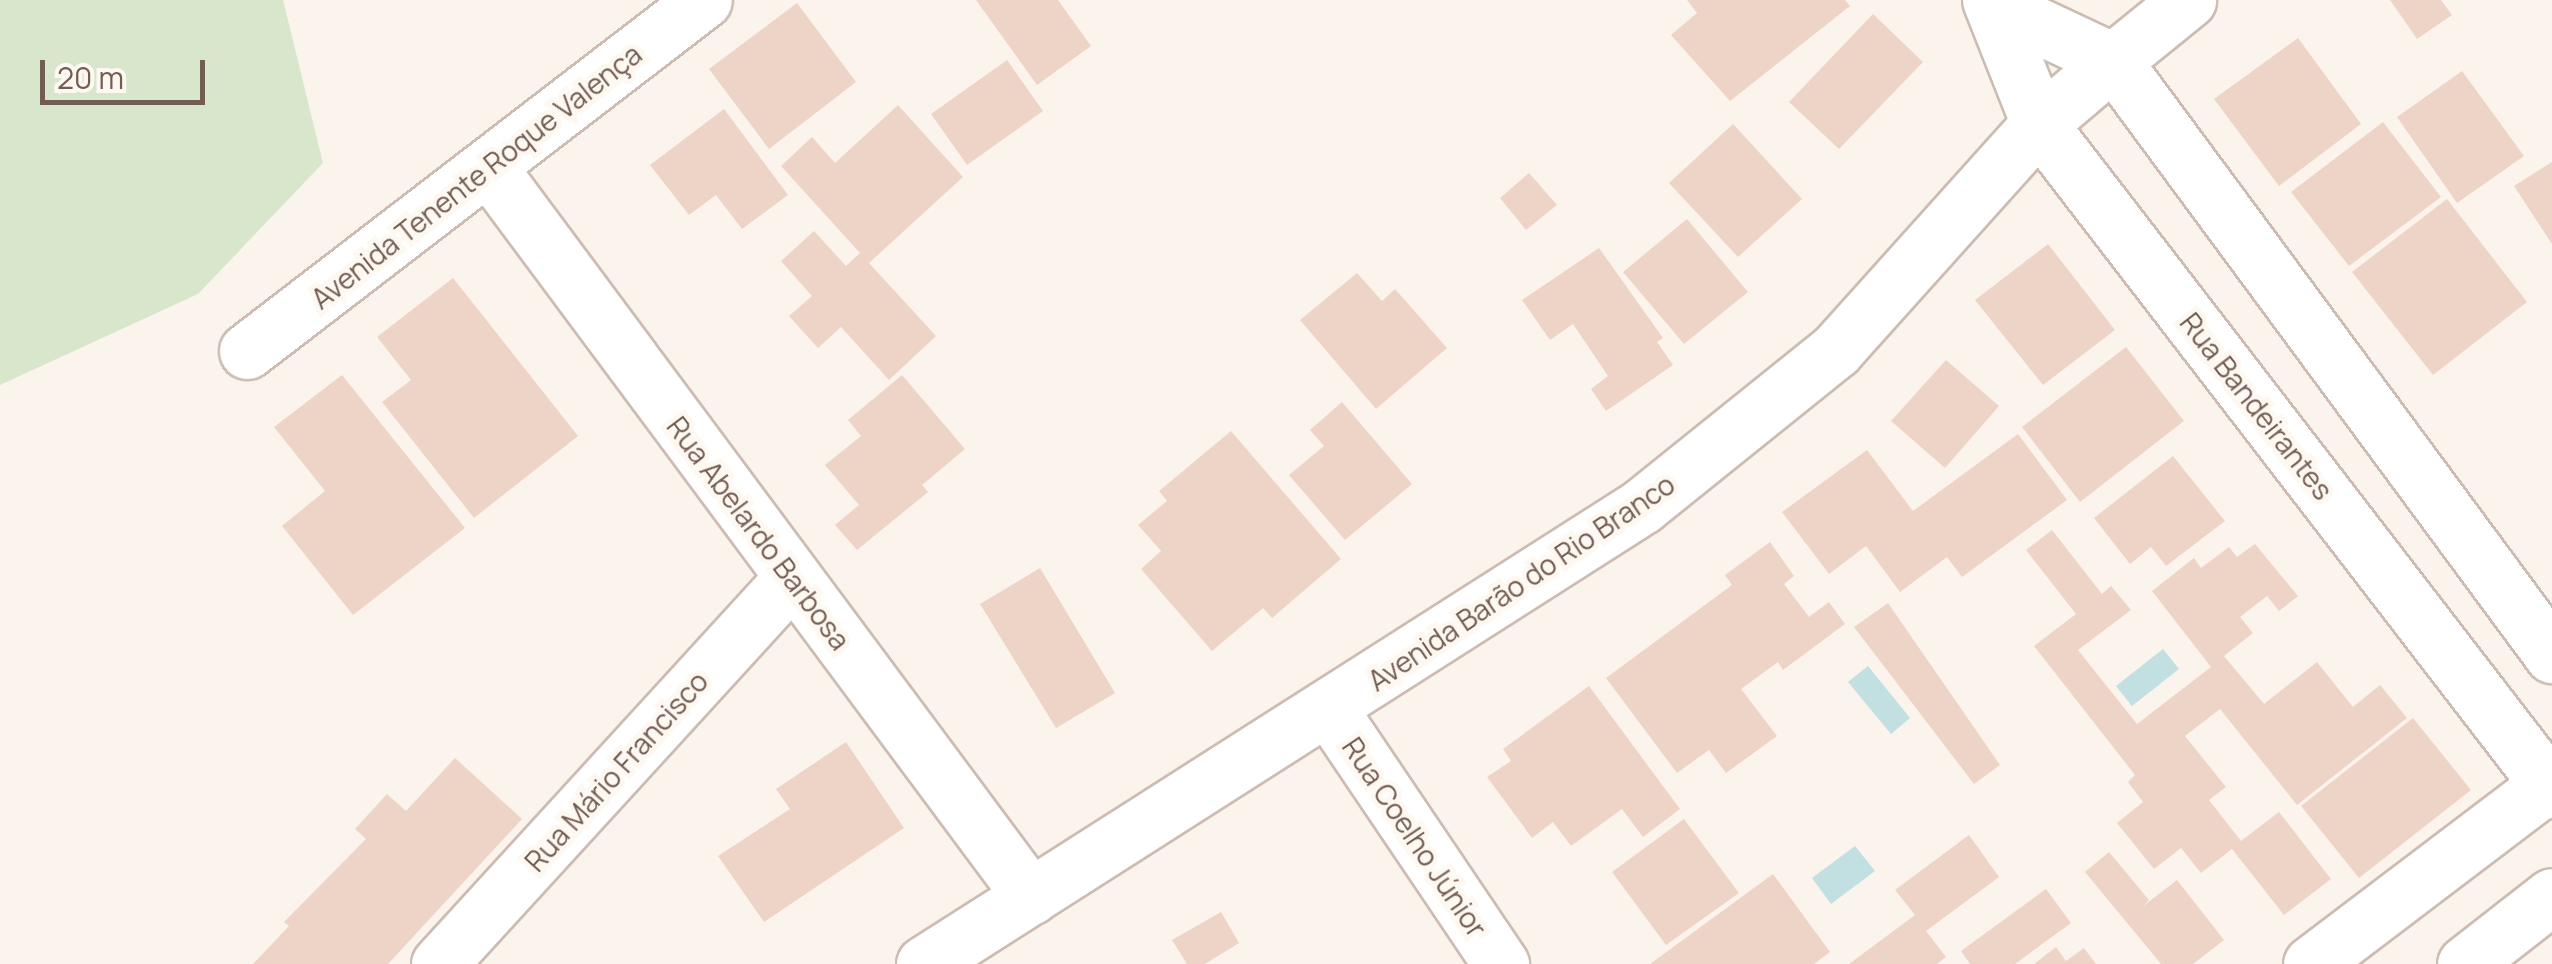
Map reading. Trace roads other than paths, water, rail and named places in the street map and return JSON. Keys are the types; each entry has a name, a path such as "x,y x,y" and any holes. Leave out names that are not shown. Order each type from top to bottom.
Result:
{"street":[{"name":"Avenida Tenente Roque Valença","path":"247,351 704,0"},
{"name":"Avenida Barão do Rio Branco","path":"924,964 1329,710 1642,506 1836,350 2039,124 2188,0"},
{"name":"Rua Bandeirantes","path":"1992,2 2113,61 2552,655"},
{"name":"Rua Bandeirantes","path":"1992,2 2039,124 2551,785"},
{"name":"Rua Abelardo Barbosa","path":"489,168 1030,896"},
{"name":"Rua Mário Francisco","path":"439,964 792,578"},
{"name":"Rua Coelho Júnior","path":"1329,710 1501,964"},
{"path":"2311,964 2551,785"},
{"path":"2464,964 2552,896"}],"water":[{"path":"2163,649 2179,669 2132,706 2116,686"},
{"path":"1868,666 1910,718 1891,734 1848,682"},
{"path":"1855,846 1875,871 1831,904 1812,878"}]}
